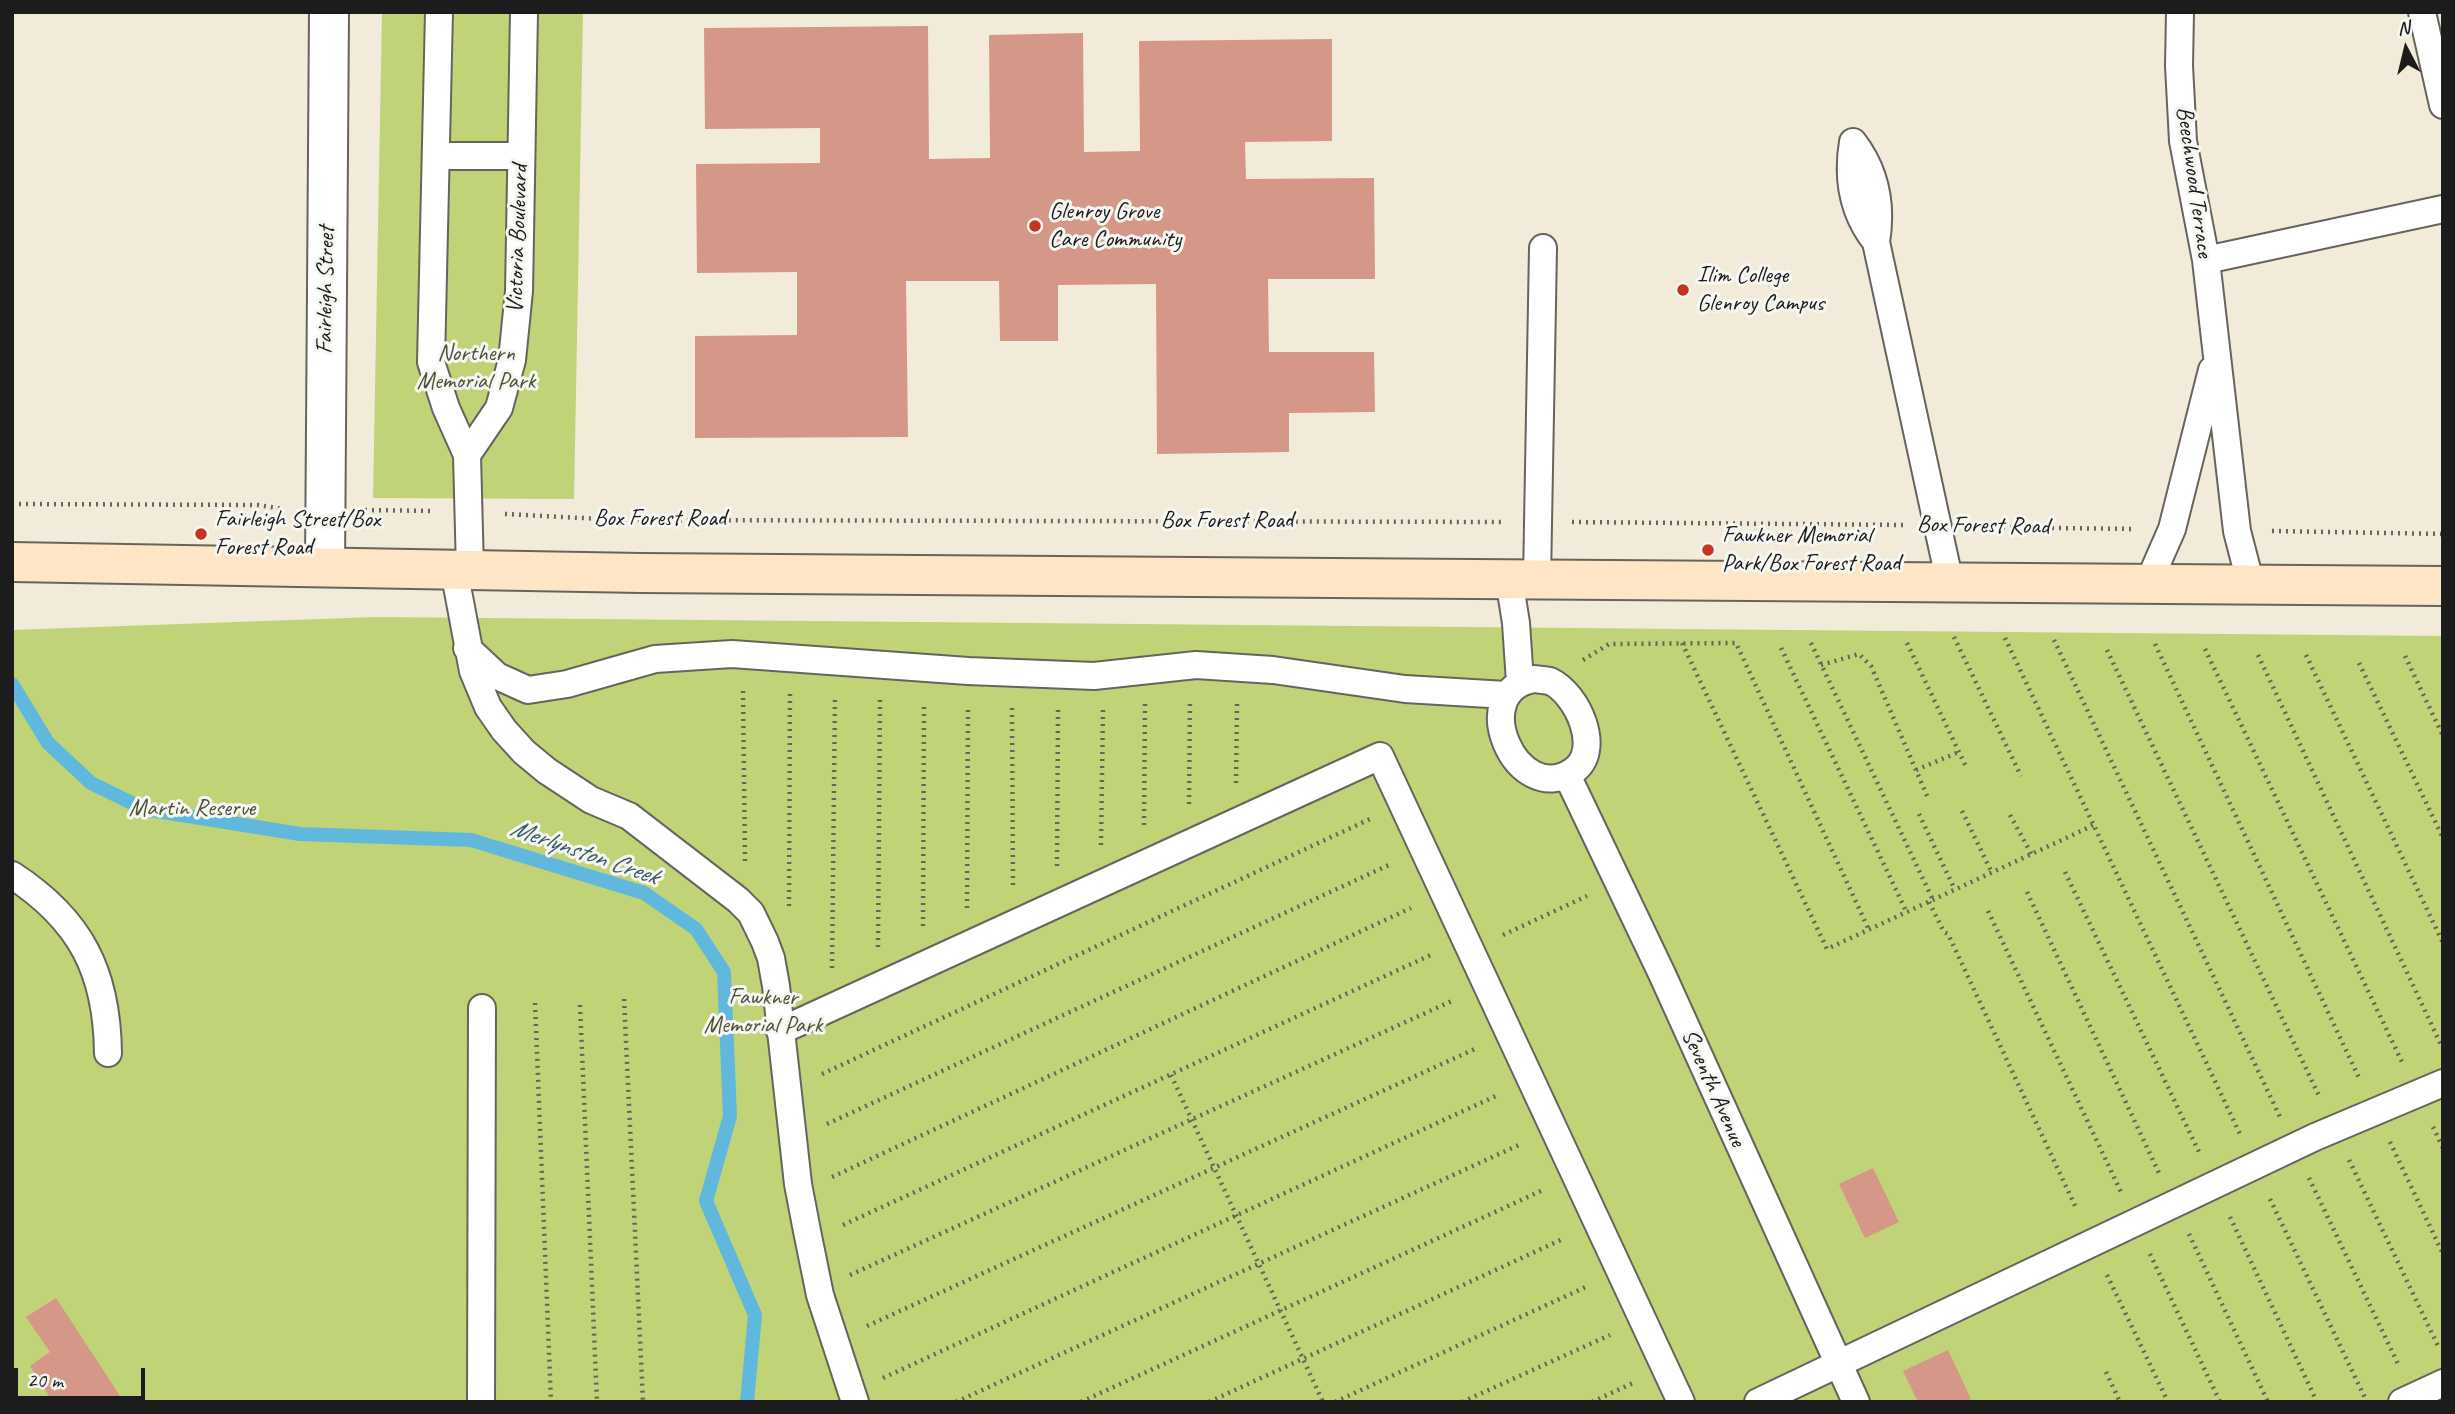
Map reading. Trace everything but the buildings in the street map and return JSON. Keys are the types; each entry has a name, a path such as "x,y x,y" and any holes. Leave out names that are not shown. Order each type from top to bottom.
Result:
{"street":[{"name":"Fairleigh Street","path":"325,567 329,12"},
{"path":"12,562 462,570 2147,586 2443,586"}],"lane":[{"path":"439,12 431,362 446,408 467,455 468,512 462,570 467,648 476,681 488,707 524,752 591,800 639,823 724,888 751,914 771,958 789,1090 799,1192 819,1289 853,1397"},
{"name":"Victoria Boulevard","path":"467,455 499,408 512,360 519,291 524,12"},
{"name":"Beechwood Terrace","path":"2180,12 2179,66 2183,141 2206,260 2237,531 2251,585"},
{"path":"2422,12 2443,105"},
{"path":"436,156 521,156"},
{"path":"2206,260 2443,209"},
{"path":"1876,242 1950,583"},
{"path":"467,648 497,676 528,690 567,684 655,659 743,655 1012,673 1104,674 1190,666 1238,668 1328,677 1405,689 1513,689 1534,679 1549,681 1566,693 1579,715 1587,738 1586,755 1579,767 1567,775 1546,778 1534,775 1522,767 1512,756 1506,743 1501,709 1513,689 1516,623 1523,579 1538,522 1543,248"},
{"name":"Beechwood Terrace","path":"2147,586 2172,529 2216,351"},
{"path":"780,1031 1380,756 1681,1402"},
{"name":"Seventh Avenue","path":"1567,775 1856,1402"},
{"path":"12,875 60,914 87,949 102,987 108,1025 108,1053"},
{"path":"481,1402 482,1008"},
{"path":"1758,1402 1794,1377 1838,1365 2294,1147 2443,1083"},
{"path":"2408,1399 2443,1383"}],"path":[{"name":"Box Forest Road","path":"12,504 258,505 279,509 468,512 620,520 1538,522 2172,529"},
{"path":"2237,531 2443,534"},
{"path":"1954,637 2021,776"},
{"path":"2005,639 2367,1402"},
{"path":"2054,640 2294,1147 2408,1399"},
{"path":"1682,643 1828,949 2094,825"},
{"path":"1549,681 1609,644 1736,643 1868,930"},
{"path":"1811,643 1944,932 1948,934 2168,1402"},
{"path":"1907,643 1967,769"},
{"path":"2155,644 2443,1254"},
{"path":"1781,648 1907,912"},
{"path":"2205,649 2443,1148"},
{"path":"2107,650 2443,1355"},
{"path":"1821,665 1859,654 1865,658 1871,666 1928,799"},
{"path":"743,655 746,908"},
{"path":"2258,655 2443,1049"},
{"path":"2306,655 2443,943"},
{"path":"2405,656 2443,736"},
{"path":"789,917 791,658"},
{"path":"832,1007 837,662"},
{"path":"2359,663 2443,838"},
{"path":"878,986 881,664"},
{"path":"1189,844 1190,666"},
{"path":"923,965 924,667"},
{"path":"1236,822 1238,668"},
{"path":"1144,864 1145,670"},
{"path":"967,945 968,671"},
{"path":"1012,673 1013,924"},
{"path":"1057,904 1058,674"},
{"path":"1100,884 1104,674"},
{"path":"1916,770 1959,752"},
{"path":"789,1090 1402,804"},
{"path":"1962,811 1992,873"},
{"path":"1919,814 1955,890"},
{"path":"2010,815 2032,855"},
{"path":"794,1139 1423,849"},
{"path":"2066,872 2317,1402"},
{"path":"809,1241 1171,1074 1616,882"},
{"path":"2027,892 2268,1402"},
{"path":"799,1192 1443,893"},
{"path":"1988,911 2220,1402"},
{"path":"819,1289 1486,985"},
{"path":"624,999 643,1402"},
{"path":"534,1003 551,1402"},
{"path":"580,1005 597,1402"},
{"path":"834,1341 1510,1034"},
{"path":"1171,1074 1323,1402"},
{"path":"853,1397 1531,1080"},
{"path":"956,1402 1554,1129"},
{"path":"1081,1402 1576,1175"},
{"path":"1209,1402 1598,1223"},
{"path":"1335,1402 1620,1271"},
{"path":"1462,1402 1643,1320"},
{"path":"1592,1402 1665,1368"},
{"path":"2106,1372 2120,1402"}],"green space":[{"name":"Northern Memorial Park","path":"382,12 583,12 574,499 373,498"},
{"name":"Fawkner Memorial Park","path":"376,617 2443,636 2443,1402 12,1402 12,630"}],"waterway":[{"name":"Merlynston Creek","path":"12,684 48,743 91,783 144,809 300,834 471,840 644,893 696,929 724,972 730,1116 706,1201 755,1315 747,1402"}],"place":[{"name":"Glenroy Grove Care Community","path":"1035,226"},
{"name":"Ilim College Glenroy Campus","path":"1683,290"},
{"name":"Fairleigh Street/Box Forest Road","path":"201,534"},
{"name":"Fawkner Memorial Park/Box Forest Road","path":"1708,550"}],"park label":[{"name":"Martin Reserve","path":"192,809"}]}
